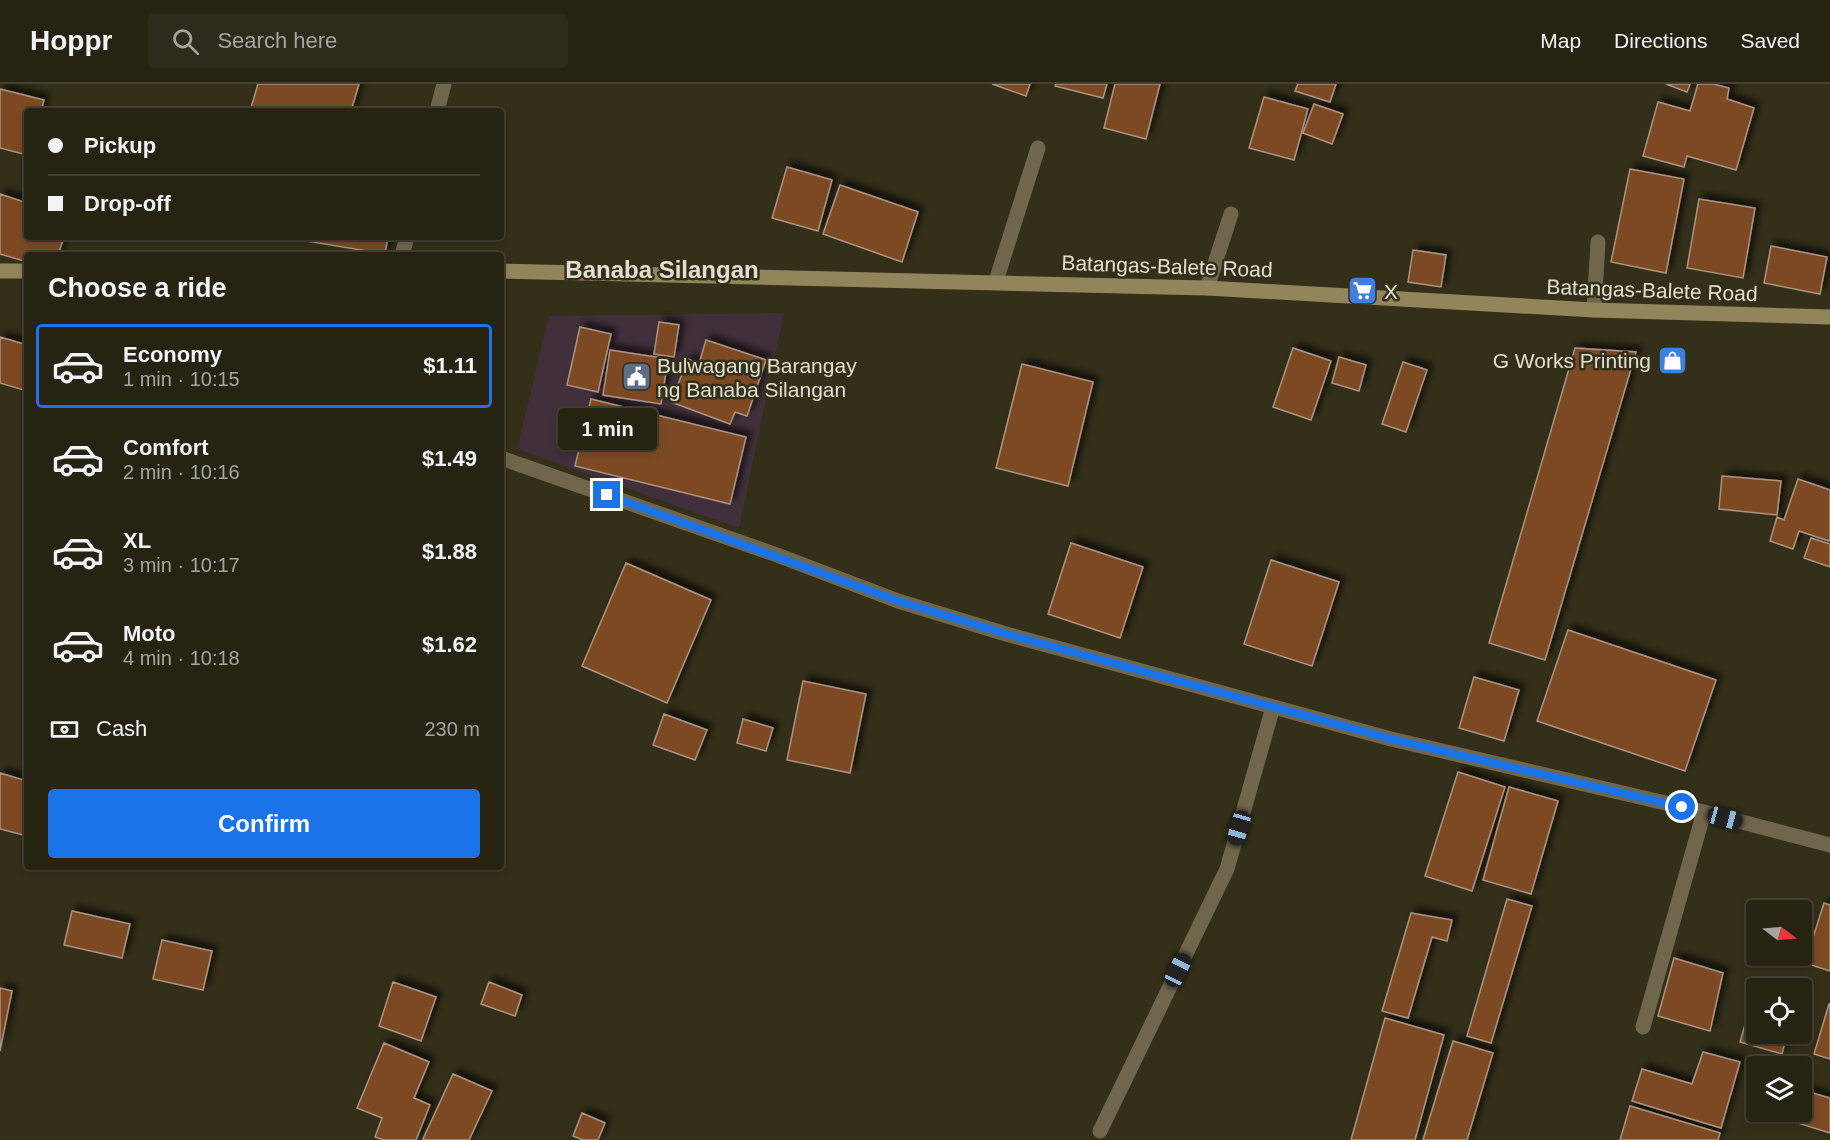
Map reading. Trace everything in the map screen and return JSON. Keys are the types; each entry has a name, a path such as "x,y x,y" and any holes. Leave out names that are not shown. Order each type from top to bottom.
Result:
{"main road":[{"path":"0,271 24,271"},
{"name":"Batangas-Balete Road","path":"504,271 996,281 1207,288 1594,310 1830,317"}],"street":[{"path":"438,108 444,84"},
{"path":"996,281 1038,148"},
{"path":"1207,288 1231,214"},
{"path":"1594,310 1598,242"},
{"path":"504,459 777,555 898,601 1006,634 1391,739 1704,812 1830,845"},
{"path":"1100,1131 1227,869 1273,706"},
{"path":"1643,1027 1704,812"}],"shaded area":[{"path":"784,313 739,528 517,449 549,316"}],"building":[{"path":"258,84 359,84 352,108 251,108"},
{"path":"992,84 1030,84 1026,96"},
{"path":"1056,84 1107,84 1103,98 1055,86"},
{"path":"1115,84 1160,84 1146,139 1104,128"},
{"path":"1298,84 1336,84 1330,102 1295,91"},
{"path":"1666,84 1690,84 1687,92"},
{"path":"1698,84 1713,84 1729,88 1727,99 1754,108 1736,170 1687,156 1684,167 1643,156 1658,102 1690,111"},
{"path":"0,89 44,100 42,108 24,108 24,154 0,148"},
{"path":"1264,97 1308,109 1294,160 1249,148"},
{"path":"1314,104 1343,114 1332,144 1303,133"},
{"path":"787,167 832,180 818,231 772,218"},
{"path":"1630,169 1684,179 1666,273 1611,262"},
{"path":"840,185 918,212 902,262 823,234"},
{"path":"0,194 24,202 24,240 63,240 59,252 24,252 24,261 0,254"},
{"path":"1699,199 1755,208 1743,278 1687,268"},
{"path":"300,240 387,240 385,252"},
{"path":"1771,246 1827,257 1820,294 1764,283"},
{"path":"1413,250 1446,255 1441,287 1408,282"},
{"path":"659,322 679,325 674,357 654,354"},
{"path":"580,327 611,334 598,392 567,385"},
{"path":"0,337 24,344 24,390 0,383"},
{"path":"706,340 766,360 747,416 735,412 730,424 671,402 688,359 699,364"},
{"path":"1293,348 1331,361 1311,420 1273,407"},
{"path":"1575,348 1636,352 1545,660 1489,643"},
{"name":"Bulwagang Barangay ng Banaba Silangan","path":"610,350 668,359 661,404 603,395"},
{"path":"1339,357 1366,365 1359,391 1332,383"},
{"path":"1403,362 1427,370 1406,432 1382,424"},
{"path":"1022,364 1093,382 1068,486 996,468"},
{"path":"591,399 746,437 730,504 575,466"},
{"path":"1722,476 1781,481 1777,515 1719,509"},
{"path":"1798,479 1830,490 1830,538 1829,541 1799,531 1793,549 1770,541 1777,517 1784,520"},
{"path":"1811,538 1830,544 1830,567 1804,558"},
{"path":"1071,543 1143,567 1120,638 1048,614"},
{"path":"1271,560 1339,582 1312,666 1244,644"},
{"path":"626,563 711,600 667,703 582,666"},
{"path":"1568,630 1716,680 1685,771 1537,721"},
{"path":"1474,677 1519,690 1504,741 1459,728"},
{"path":"803,681 866,694 850,773 787,760"},
{"path":"664,714 707,730 695,760 653,745"},
{"path":"743,719 773,728 766,751 737,743"},
{"path":"1458,772 1505,787 1472,891 1425,876"},
{"path":"0,773 24,780 24,835 0,829"},
{"path":"1509,787 1558,801 1531,894 1483,880"},
{"path":"1507,899 1532,906 1491,1043 1467,1036"},
{"path":"1824,903 1830,905 1830,971 1812,965 1812,941"},
{"path":"72,911 130,924 122,958 64,945"},
{"path":"1411,913 1452,920 1447,941 1432,937 1408,1018 1382,1011"},
{"path":"162,940 212,951 203,990 153,979"},
{"path":"1674,958 1723,973 1710,1031 1658,1016"},
{"path":"393,982 436,997 421,1041 379,1026"},
{"path":"489,982 522,995 515,1016 481,1004"},
{"path":"0,988 12,991 0,1051"},
{"path":"1830,1004 1830,1059 1814,1054"},
{"path":"1385,1018 1444,1035 1415,1140 1351,1140"},
{"path":"1746,1021 1746,1044 1740,1042"},
{"path":"1453,1041 1493,1053 1467,1140 1423,1140"},
{"path":"384,1043 429,1062 414,1098 430,1105 416,1140 384,1140 375,1137 382,1118 357,1108"},
{"path":"1747,1044 1784,1044 1782,1054"},
{"path":"1703,1052 1740,1062 1721,1128 1632,1101 1642,1069 1692,1084"},
{"path":"453,1074 492,1091 469,1140 423,1139"},
{"path":"1812,1093 1830,1098 1830,1133 1794,1122 1812,1122"},
{"path":"1630,1106 1720,1133 1718,1140 1620,1140"},
{"path":"582,1113 605,1123 598,1140 583,1140 573,1136"}],"place":[{"name":"X","path":"1363,291"},
{"name":"G Works Printing","path":"1672,360"},
{"name":"Bulwagang Barangay ng Banaba Silangan","path":"636,377"}],"district":[{"name":"Banaba Silangan","path":"662,269"}],"route":[{"path":"607,495 777,555 898,601 1006,634 1391,739 1682,807"}]}
